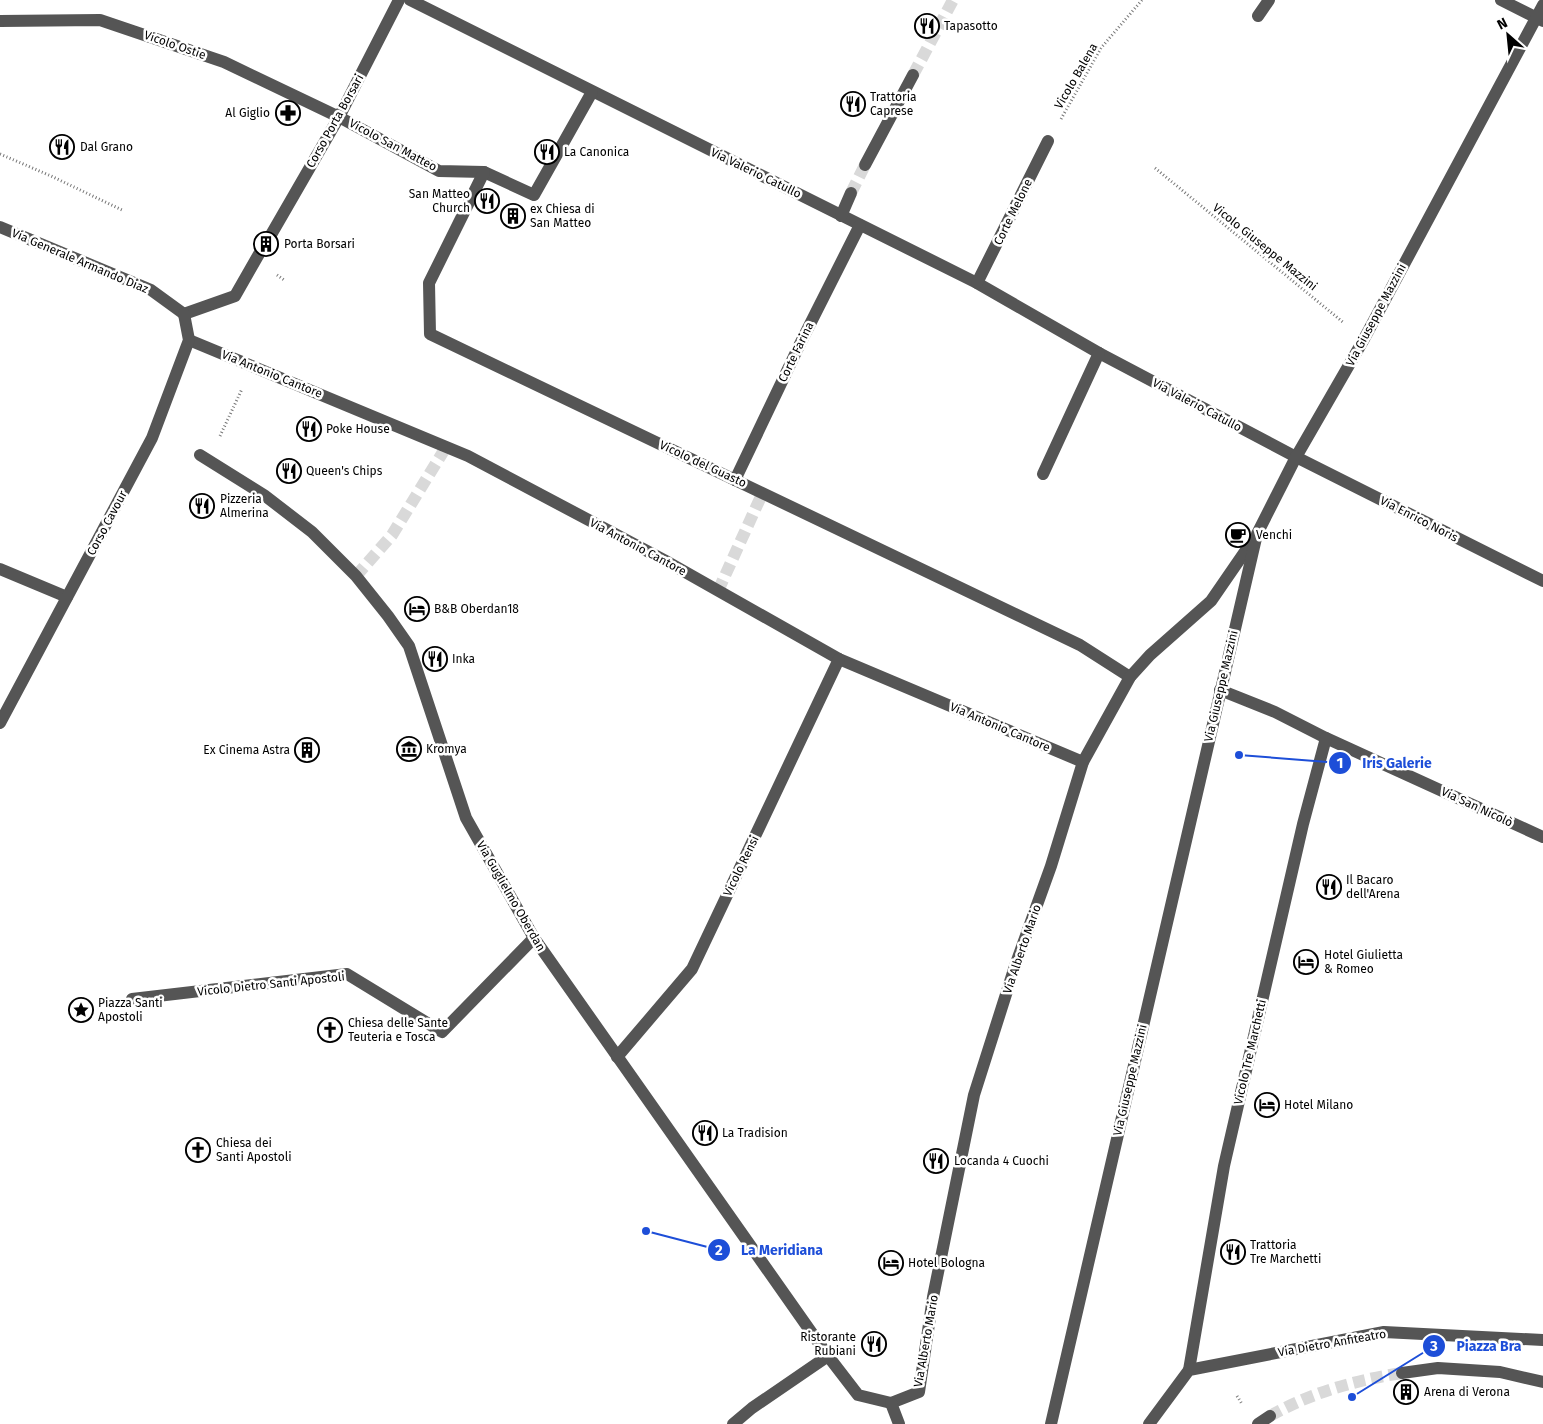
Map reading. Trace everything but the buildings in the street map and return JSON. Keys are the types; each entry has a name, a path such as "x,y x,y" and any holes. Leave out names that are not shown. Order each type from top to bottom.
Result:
{"street":[{"name":"Corso Porta Borsari","path":"184,314 235,296 339,117 399,0"},
{"name":"Via Valerio Catullo","path":"410,0 840,216 978,283 1098,353 1296,457"},
{"path":"1258,16 1268,0"},
{"path":"1501,0 1540,19"},
{"name":"Via Giuseppe Mazzini","path":"1051,1424 1257,534 1296,457 1364,339 1540,19 1543,5"},
{"name":"Vicolo Ostie","path":"0,21 100,20 224,62 339,117"},
{"path":"865,165 913,75"},
{"name":"Vicolo San Matteo","path":"339,117 438,171 484,172 534,195 592,92"},
{"name":"Corte Melone","path":"978,283 1048,141"},
{"name":"Vicolo del Guasto","path":"484,172 429,282 430,334 1080,645 1130,677"},
{"path":"840,216 852,194"},
{"name":"Corte Farina","path":"735,480 798,348 860,225"},
{"name":"Via Generale Armando Diaz","path":"0,227 151,290 184,314"},
{"path":"184,314 189,340"},
{"name":"Via Antonio Cantore","path":"189,340 468,456 664,560 839,658 1084,762"},
{"name":"Corso Cavour","path":"0,723 152,438 189,340"},
{"path":"1043,474 1098,353"},
{"name":"Via Guglielmo Oberdan","path":"204,457 264,496 312,532 356,576 388,616 409,646 466,818 534,938 828,1356 858,1395 891,1403"},
{"name":"Via Enrico Noris","path":"1296,457 1543,581"},
{"name":"Via Alberto Mario","path":"891,1403 919,1392 933,1297 974,1095 1015,966 1051,866 1084,762 1130,677 1150,655 1211,601 1257,534"},
{"path":"0,569 67,597"},
{"name":"Vicolo Rensi","path":"616,1057 692,968 839,658"},
{"name":"Via San Nicolò","path":"1220,690 1275,712 1326,738 1543,837"},
{"name":"Vicolo Tre Marchetti","path":"1189,1370 1224,1166 1303,824 1326,738"},
{"name":"Vicolo Dietro Santi Apostoli","path":"132,999 347,974 442,1032 534,938"},
{"name":"Via Dietro Anfiteatro","path":"1189,1370 1384,1332 1543,1340"},
{"path":"733,1424 752,1408 828,1356"},
{"path":"1402,1373 1438,1368 1500,1372 1543,1382"},
{"path":"1149,1424 1189,1370"},
{"path":"891,1403 899,1424"},
{"path":"1258,1424 1270,1416"}],"path":[{"name":"Vicolo Balena","path":"1048,141 1101,48 1142,0"},
{"path":"0,154 52,176 122,210"},
{"name":"Vicolo Giuseppe Mazzini","path":"1155,168 1364,339"},
{"path":"204,457 253,366"}],"tunnel":[{"path":"913,75 953,0"},
{"path":"851,193 865,165"},
{"path":"356,576 392,535 446,447"},
{"path":"718,591 763,492"},
{"path":"1270,1416 1334,1388 1402,1373"}],"place":[{"name":"Tapasotto","path":"927,26"},
{"name":"Trattoria Caprese","path":"853,104"},
{"name":"Al Giglio","path":"288,113"},
{"name":"Dal Grano","path":"62,147"},
{"name":"La Canonica","path":"547,152"},
{"name":"San Matteo Church","path":"487,201"},
{"name":"ex Chiesa di San Matteo","path":"513,216"},
{"name":"Porta Borsari","path":"266,244"},
{"name":"Poke House","path":"309,429"},
{"name":"Queen's Chips","path":"289,471"},
{"name":"Pizzeria Almerina","path":"202,506"},
{"name":"Venchi","path":"1238,535"},
{"name":"B&B Oberdan18","path":"417,609"},
{"name":"Inka","path":"435,659"},
{"name":"Kromya","path":"409,749"},
{"name":"Ex Cinema Astra","path":"307,750"},
{"name":"Iris Galerie","path":"1239,755"},
{"name":"Il Bacaro dell'Arena","path":"1329,887"},
{"name":"Hotel Giulietta & Romeo","path":"1306,962"},
{"name":"Piazza Santi Apostoli","path":"81,1010"},
{"name":"Chiesa delle Sante Teuteria e Tosca","path":"330,1030"},
{"name":"Hotel Milano","path":"1267,1105"},
{"name":"La Tradision","path":"705,1133"},
{"name":"Chiesa dei Santi Apostoli","path":"198,1150"},
{"name":"Locanda 4 Cuochi","path":"936,1161"},
{"name":"La Meridiana","path":"646,1231"},
{"name":"Trattoria Tre Marchetti","path":"1233,1252"},
{"name":"Hotel Bologna","path":"891,1263"},
{"name":"Ristorante Rubiani","path":"874,1344"},
{"name":"Arena di Verona","path":"1406,1392"},
{"name":"Piazza Bra","path":"1352,1397"}]}
